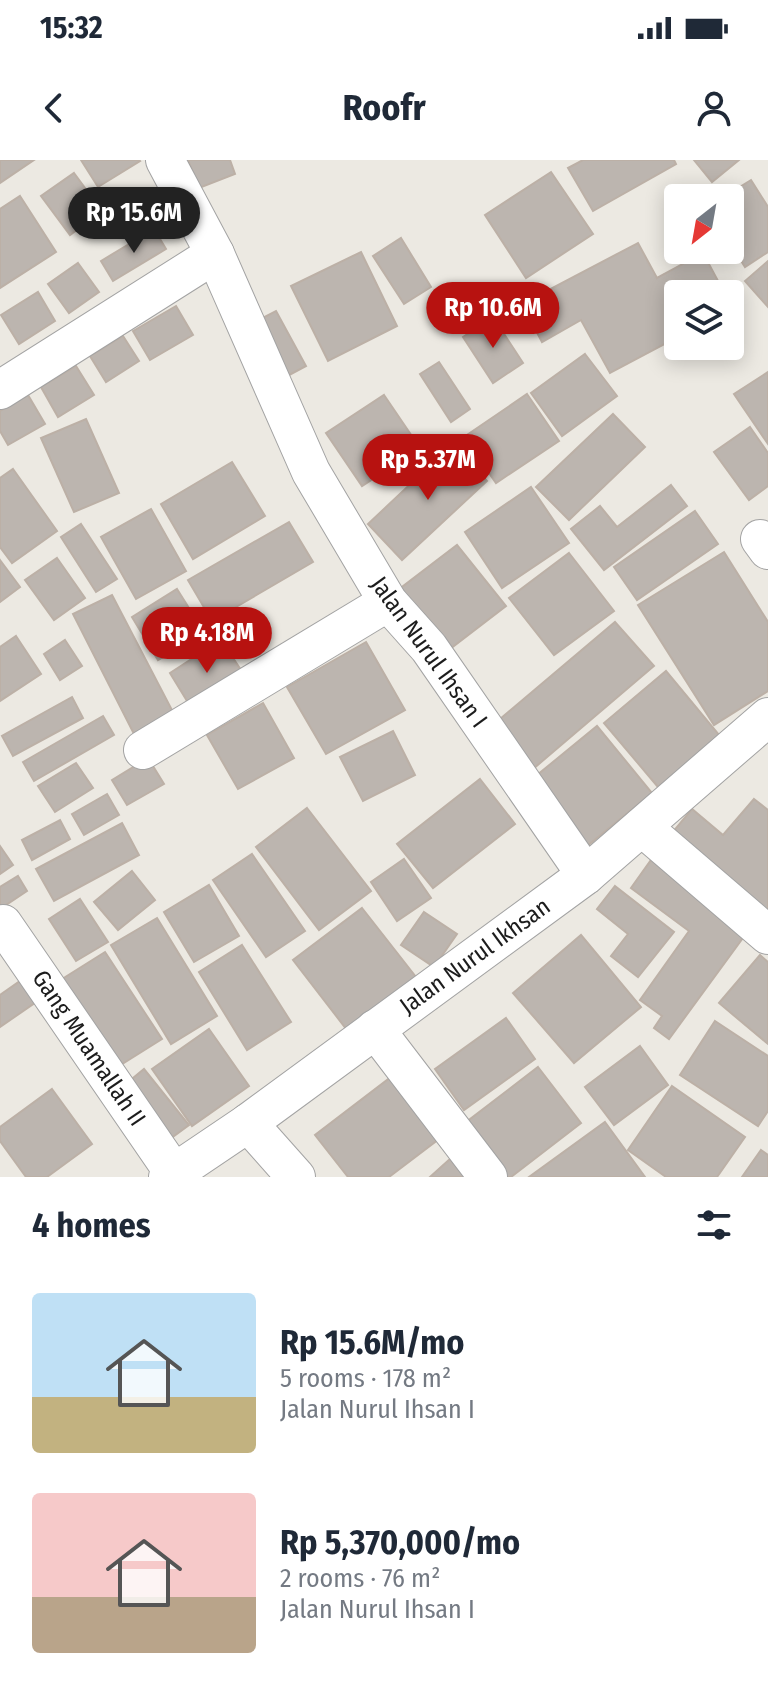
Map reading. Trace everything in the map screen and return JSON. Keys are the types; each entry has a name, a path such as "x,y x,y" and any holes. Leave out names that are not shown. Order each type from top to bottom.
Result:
{"street":[{"name":"Jalan Nurul Ihsan I","path":"165,160 215,254 311,472 388,602 429,648 586,875"},
{"path":"0,390 215,254"},
{"path":"143,750 388,602"},
{"name":"Jalan Nurul Ikhsan","path":"171,1175 248,1123 586,875 768,717"},
{"path":"642,827 768,935"},
{"name":"Gang Muamallah II","path":"3,924 171,1175"},
{"path":"375,1029 488,1177"},
{"path":"248,1123 296,1177"}],"building":[{"path":"0,160 34,160 0,183"},
{"path":"81,160 139,160 140,161 98,187"},
{"path":"188,160 230,160 235,174 199,188"},
{"path":"583,160 674,160 676,164 593,211 568,168"},
{"path":"694,160 739,160 712,182"},
{"path":"551,172 593,234 526,278 485,215"},
{"path":"74,173 102,211 70,235 41,196"},
{"path":"751,180 768,207 768,252 745,267 743,264 744,184"},
{"path":"20,196 56,252 0,288 0,209"},
{"path":"154,229 166,249 113,281 101,261"},
{"path":"401,238 431,287 404,304 373,256"},
{"path":"638,243 657,278 683,264 709,264 717,280 664,280 664,344 610,373 581,320 542,342 522,304"},
{"path":"361,252 397,326 328,361 291,286"},
{"path":"768,261 768,307 745,281"},
{"path":"78,263 99,292 69,313 48,284"},
{"path":"38,292 55,321 19,344 1,315"},
{"path":"176,306 193,335 150,360 133,331"},
{"path":"276,311 306,366 276,382 251,324"},
{"path":"493,317 523,363 493,383 463,337"},
{"path":"123,336 139,361 106,382 90,356"},
{"path":"585,354 617,396 562,436 531,393"},
{"path":"439,362 470,409 451,422 420,374"},
{"path":"76,366 94,395 58,417 41,387"},
{"path":"768,372 768,444 734,394"},
{"path":"527,394 559,441 496,483 464,437"},
{"path":"28,395 45,424 8,445 0,431 0,411"},
{"path":"384,395 420,448 362,486 326,433"},
{"path":"613,414 645,447 569,520 536,487"},
{"path":"86,419 119,493 74,512 41,438"},
{"path":"750,427 768,453 768,486 749,500 714,452"},
{"path":"453,444 487,481 402,560 368,524"},
{"path":"232,462 265,516 193,559 161,504"},
{"path":"13,469 57,531 12,563 0,547 0,478"},
{"path":"671,485 687,506 604,570 571,529 600,506 617,527"},
{"path":"531,487 569,543 502,588 465,532"},
{"path":"151,509 186,571 136,599 101,537"},
{"path":"695,511 718,544 637,600 614,567"},
{"path":"289,522 313,562 212,621 188,580"},
{"path":"81,524 117,579 96,592 61,537"},
{"path":"457,545 506,606 446,652 398,590"},
{"path":"724,552 768,622 768,691 714,725 638,605"},
{"path":"569,553 614,611 554,655 509,598"},
{"path":"57,558 85,598 54,620 25,580"},
{"path":"0,560 20,587 0,602"},
{"path":"177,589 204,632 158,660 132,617"},
{"path":"112,595 174,714 134,734 73,614"},
{"path":"615,622 654,666 533,769 494,724"},
{"path":"16,636 41,674 0,701 0,647"},
{"path":"65,640 82,666 60,680 44,654"},
{"path":"221,640 245,676 192,709 170,673"},
{"path":"366,642 405,710 326,754 287,687"},
{"path":"666,671 720,736 658,787 604,723"},
{"path":"72,697 83,718 13,756 2,736"},
{"path":"263,703 294,758 238,789 207,735"},
{"path":"103,716 114,735 34,781 23,762"},
{"path":"597,726 652,793 586,847 531,780"},
{"path":"393,731 415,775 363,801 340,757"},
{"path":"148,758 164,784 127,805 112,780"},
{"path":"76,763 93,788 55,812 38,786"},
{"path":"480,779 515,824 433,888 397,844"},
{"path":"107,794 119,815 84,835 72,814"},
{"path":"754,799 768,810 768,923 667,839 692,809 723,835"},
{"path":"307,808 371,891 319,930 256,847"},
{"path":"60,820 70,839 32,860 22,840"},
{"path":"122,823 139,855 54,901 36,869"},
{"path":"0,846 13,865 0,874"},
{"path":"252,854 305,931 266,957 213,880"},
{"path":"404,859 431,898 397,921 371,882"},
{"path":"651,860 748,931 669,1039 654,1028 662,1016 640,1000 689,931 631,888"},
{"path":"132,871 155,900 118,930 94,902"},
{"path":"18,876 27,891 0,909 0,887"},
{"path":"209,885 239,936 194,962 164,912"},
{"path":"615,886 674,932 638,977 611,956 628,934 597,909"},
{"path":"80,899 108,942 76,961 49,919"},
{"path":"362,908 416,977 347,1030 293,960"},
{"path":"424,912 457,934 434,967 401,945"},
{"path":"157,918 217,1016 171,1044 111,945"},
{"path":"581,935 641,1007 574,1063 513,993"},
{"path":"242,945 291,1022 247,1050 199,972"},
{"path":"105,952 162,1039 108,1073 51,986"},
{"path":"760,955 768,962 768,1044 719,1003"},
{"path":"30,974 45,996 0,1027 0,995"},
{"path":"506,1018 535,1059 464,1110 435,1069"},
{"path":"715,1021 768,1056 768,1111 758,1126 680,1075"},
{"path":"209,1029 249,1086 192,1126 152,1069"},
{"path":"640,1046 668,1085 614,1125 585,1087"},
{"path":"538,1067 581,1123 511,1177 501,1177 461,1126"},
{"path":"144,1069 189,1125 159,1147 121,1088"},
{"path":"391,1077 439,1139 389,1177 348,1177 315,1135"},
{"path":"672,1086 745,1137 717,1177 666,1177 628,1150"},
{"path":"52,1089 92,1144 47,1177 26,1177 0,1141 0,1127"},
{"path":"605,1122 645,1177 529,1177"},
{"path":"761,1150 768,1155 768,1177 742,1177"},
{"path":"450,1159 465,1177 430,1177"}]}
